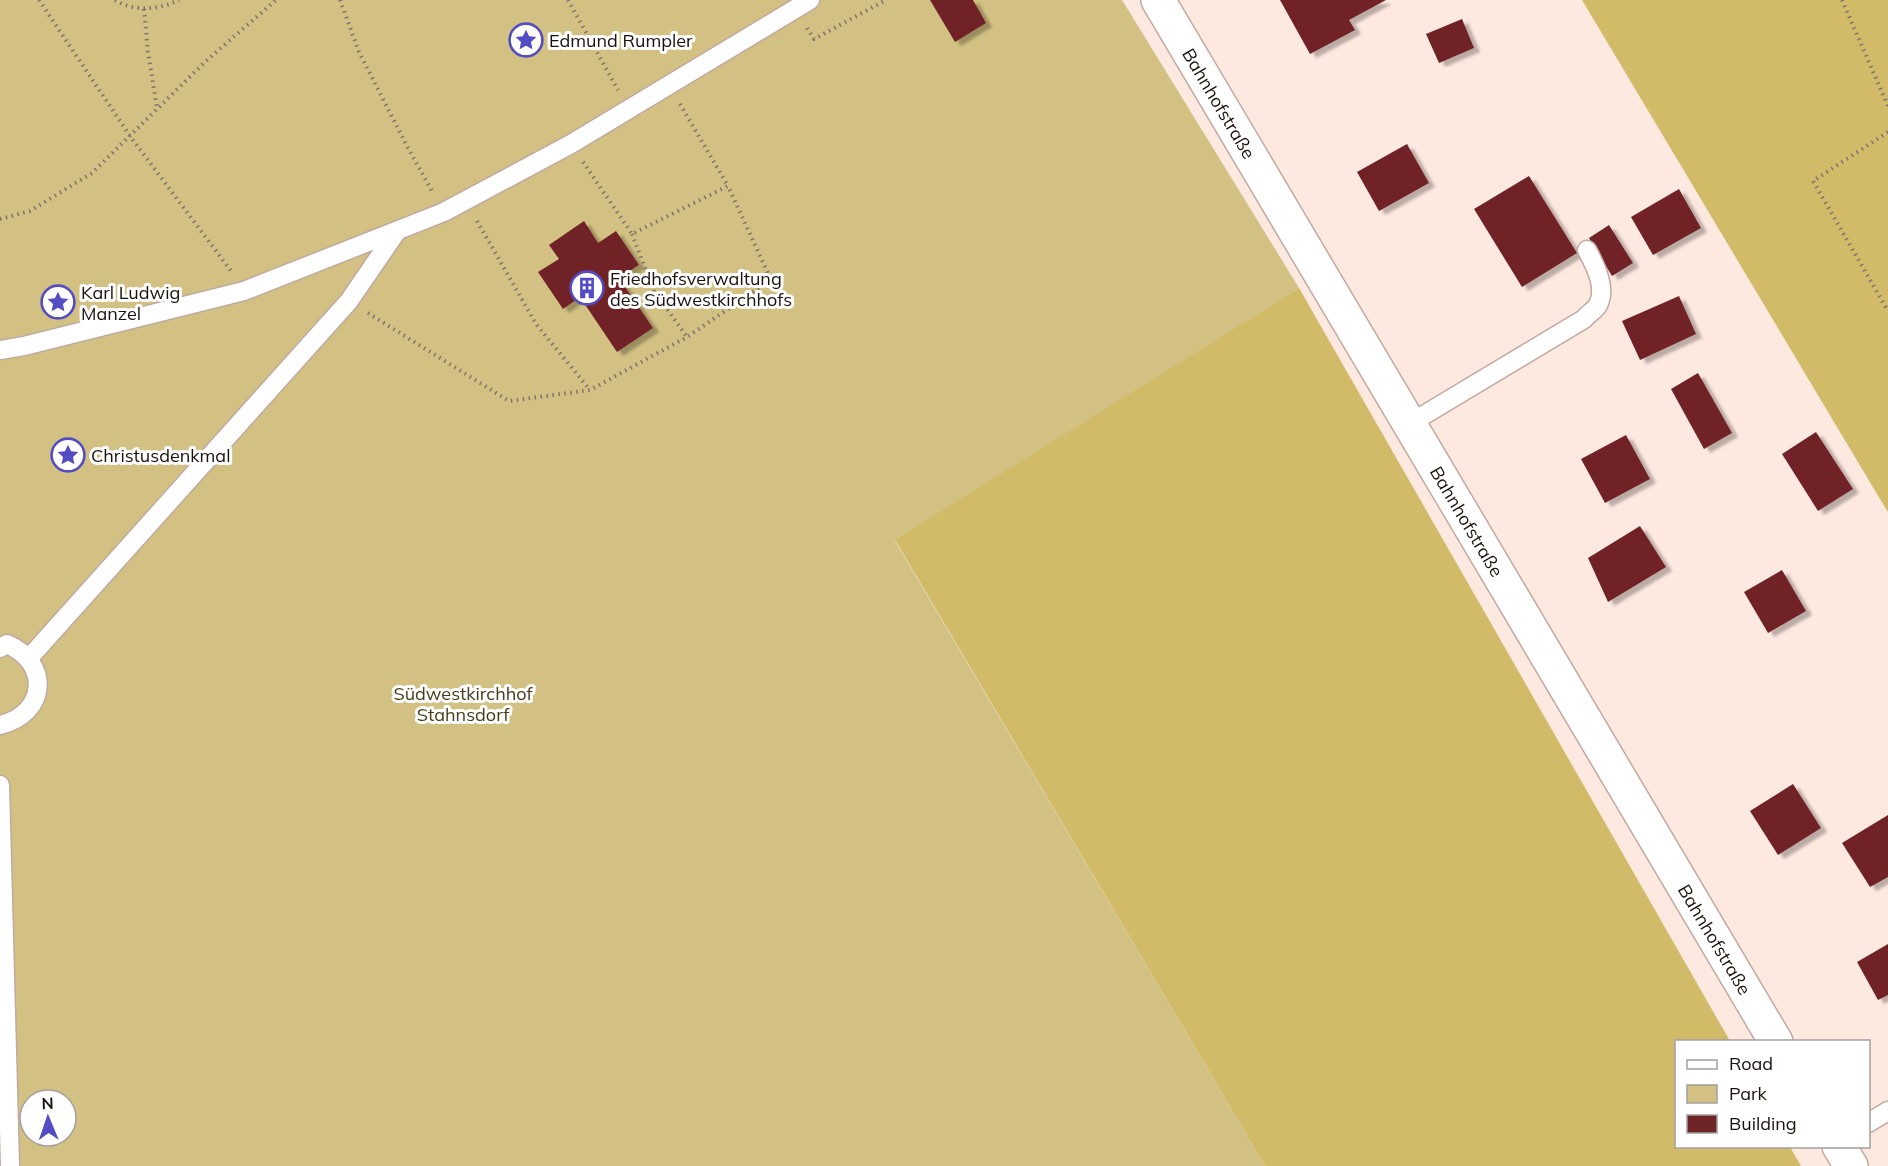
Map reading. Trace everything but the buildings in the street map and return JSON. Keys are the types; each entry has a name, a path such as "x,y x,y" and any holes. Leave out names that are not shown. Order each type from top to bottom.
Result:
{"street":[{"name":"Bahnhofstraße","path":"1158,0 1775,1040"},
{"path":"1840,1148 1851,1166"}],"lane":[{"path":"0,350 244,291 444,212 571,144 802,4"},
{"path":"29,658 349,301 397,231"},
{"path":"1408,424 1584,319 1598,304 1600,294 1595,264 1587,250"},
{"path":"0,648 7,644 19,649 29,658 38,681 34,700 23,716 12,722 0,724"},
{"path":"0,785 10,1166"},
{"path":"1870,1122 1888,1111"}],"path":[{"path":"39,0 130,136 244,291"},
{"path":"115,0 121,4 144,9 167,6 178,0"},
{"path":"0,219 30,210 92,172 205,62 276,0"},
{"path":"340,0 359,52 444,212"},
{"path":"568,0 628,109"},
{"path":"802,4 814,39 886,0"},
{"path":"1842,0 1888,106"},
{"path":"144,9 148,52 158,109"},
{"path":"349,301 509,401 590,390 687,337 771,280 728,186 669,85"},
{"path":"1888,132 1813,180 1888,311"},
{"path":"571,144 632,234 654,291 687,337"},
{"path":"632,234 728,186"},
{"path":"466,202 536,324 590,390"}],"green space":[{"name":"Südwestkirchhof Stahnsdorf","path":"0,0 1122,0 1299,288 895,541 1265,1166 0,1166"}],"shaded area":[{"path":"1582,0 1888,0 1888,512 1877,494"},
{"path":"1299,288 1729,1040 1675,1040 1675,1148 1791,1148 1801,1166 1265,1166 895,540"}],"place":[{"name":"Edmund Rumpler","path":"526,40"},
{"name":"Friedhofsverwaltung des Südwestkirchhofs","path":"587,288"},
{"name":"Karl Ludwig Manzel","path":"58,302"},
{"name":"Christusdenkmal","path":"68,455"}]}
